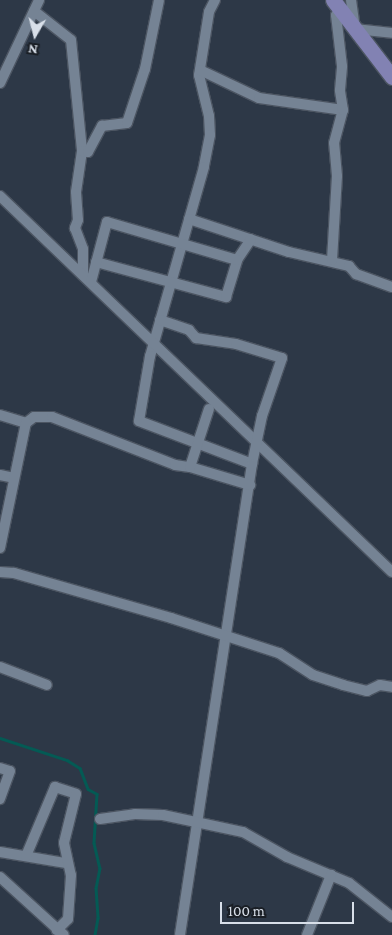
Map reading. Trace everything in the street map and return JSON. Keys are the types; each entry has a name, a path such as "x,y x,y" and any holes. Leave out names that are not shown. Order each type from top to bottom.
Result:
{"main road":[{"path":"342,3 355,29 392,76"}],"street":[{"path":"0,83 39,0"},
{"path":"82,151 88,152 102,126 127,123 145,69 159,0"},
{"path":"215,0 209,12 200,70 210,135 189,219 153,343 138,421 252,464"},
{"path":"332,260 336,176 334,143 343,110 340,90 342,66 336,15 342,3"},
{"path":"34,11 71,40 82,151 76,192 78,220 75,228 83,249 83,274"},
{"path":"355,29 392,33"},
{"path":"200,70 259,98 343,110"},
{"path":"0,196 83,274 257,445 392,572"},
{"path":"189,219 251,239 332,260 349,266 356,274 392,287"},
{"path":"91,282 107,222 237,260"},
{"path":"96,262 226,297 237,260 251,239"},
{"path":"160,320 189,330 196,338 236,344 282,358 267,397 252,464 228,636 180,935"},
{"path":"190,467 209,409"},
{"path":"0,415 26,423"},
{"path":"0,548 26,423 34,416 52,417 175,465 190,467 250,486"},
{"path":"0,475 14,478"},
{"path":"0,572 14,573 228,636 278,653 313,675 343,685 367,691 380,685 392,687"},
{"path":"0,667 48,685"},
{"path":"0,768 10,771 0,799"},
{"path":"0,877 60,932 68,919 71,875 66,864 64,843 76,794 55,787 26,856"},
{"path":"100,819 135,814 163,816 243,832 287,857 349,883 392,917"},
{"path":"0,852 66,864"},
{"path":"307,935 331,875"}],"waterway":[{"path":"0,738 67,760 80,768 88,789 97,794 94,843 100,868 96,888 98,918 95,935"}]}
